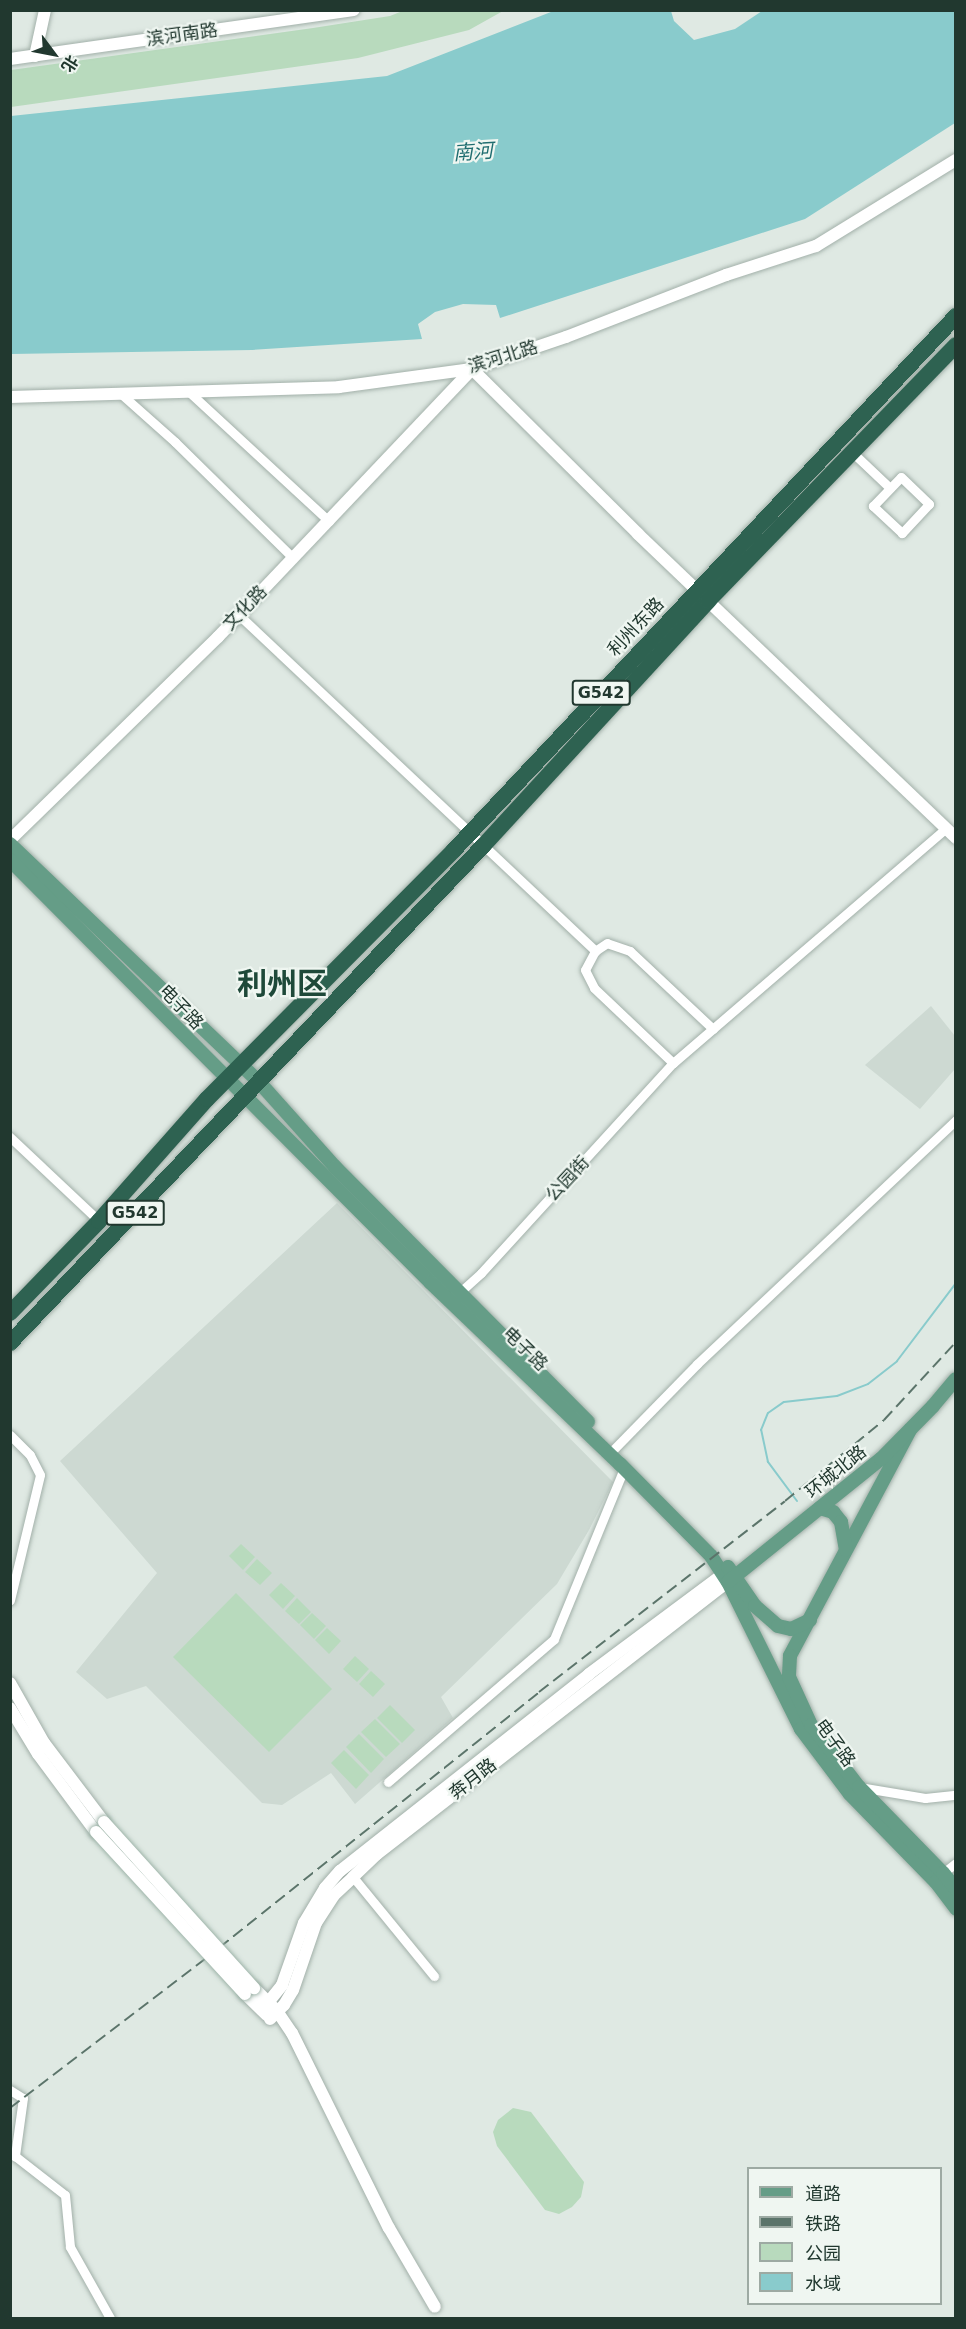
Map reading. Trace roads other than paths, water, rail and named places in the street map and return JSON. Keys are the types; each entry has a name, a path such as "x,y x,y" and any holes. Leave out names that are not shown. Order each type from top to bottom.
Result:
{"highway":[{"name":"利州东路","path":"259,1082 483,846 703,596 956,316"},
{"name":"利州东路","path":"242,1064 703,596 852,452 956,345"},
{"name":"G542","path":"10,1313 99,1221 242,1064"},
{"name":"G542","path":"10,1342 259,1082"}],"main road":[{"name":"电子路","path":"10,842 242,1064 335,1167 718,1551 801,1729 850,1794 936,1882 956,1910"},
{"name":"电子路","path":"10,860 226,1080 430,1283 624,1468 729,1577"},
{"name":"环城北路","path":"729,1577 750,1565 881,1459 956,1379"},
{"name":"电子路","path":"910,1430 790,1656 789,1677 811,1725 859,1787 944,1873 956,1889"},
{"path":"819,1508 833,1512 841,1522 846,1550"},
{"path":"750,1565 748,1578 755,1606"},
{"path":"729,1577 755,1606 778,1626 791,1629 810,1620"}],"street":[{"path":"35,56 45,10"},
{"name":"滨河南路","path":"10,59 354,10"},
{"name":"滨河北路","path":"10,397 339,387 472,369 566,338 726,275 816,246 956,160"},
{"path":"472,369 703,596 956,838"},
{"name":"文化路","path":"10,842 239,615 472,369"},
{"path":"188,391 329,521"},
{"path":"120,393 175,442 293,558"},
{"path":"852,452 890,488"},
{"path":"901,477 929,504 902,533 873,506 890,488 901,477"},
{"path":"239,615 595,951"},
{"path":"673,1063 594,988 585,970 595,951 606,943 630,951 712,1029 945,829"},
{"name":"公园街","path":"460,1292 481,1273 673,1063 712,1029"},
{"path":"615,1448 697,1364 956,1120"},
{"path":"10,1137 99,1221"},
{"path":"10,1435 30,1455 40,1475 10,1600"},
{"path":"388,1782 554,1639 624,1468"},
{"path":"270,2011 282,1985 304,1923 325,1888 340,1871 590,1674 729,1577"},
{"name":"奔月路","path":"270,2011 293,1990 316,1923 334,1895 377,1854 729,1577"},
{"path":"10,1683 44,1743 100,1827"},
{"path":"10,1708 28,1737 100,1827 249,1991 292,2033 388,2228 434,2313"},
{"path":"10,1731 28,1737"},
{"path":"859,1787 925,1798 956,1795"},
{"path":"944,1873 956,1863"},
{"path":"353,1877 434,1976"},
{"path":"10,2090 23,2098 15,2156 65,2195 70,2247 110,2319"}],"water":[{"name":"南河","path":"556,10 671,11 674,21 694,40 735,29 762,11 955,11 955,123 805,219 500,318 496,305 463,304 435,312 418,324 422,339 252,350 11,354 11,116 387,76"}],"waterway":[{"path":"797,1501 768,1462 761,1430 768,1413 784,1402 837,1396 868,1384 897,1361 956,1283"}],"railway":[{"path":"10,2108 205,1959 539,1692 785,1501 884,1420 956,1342"}],"district":[{"name":"利州区","path":"282,984"}]}
